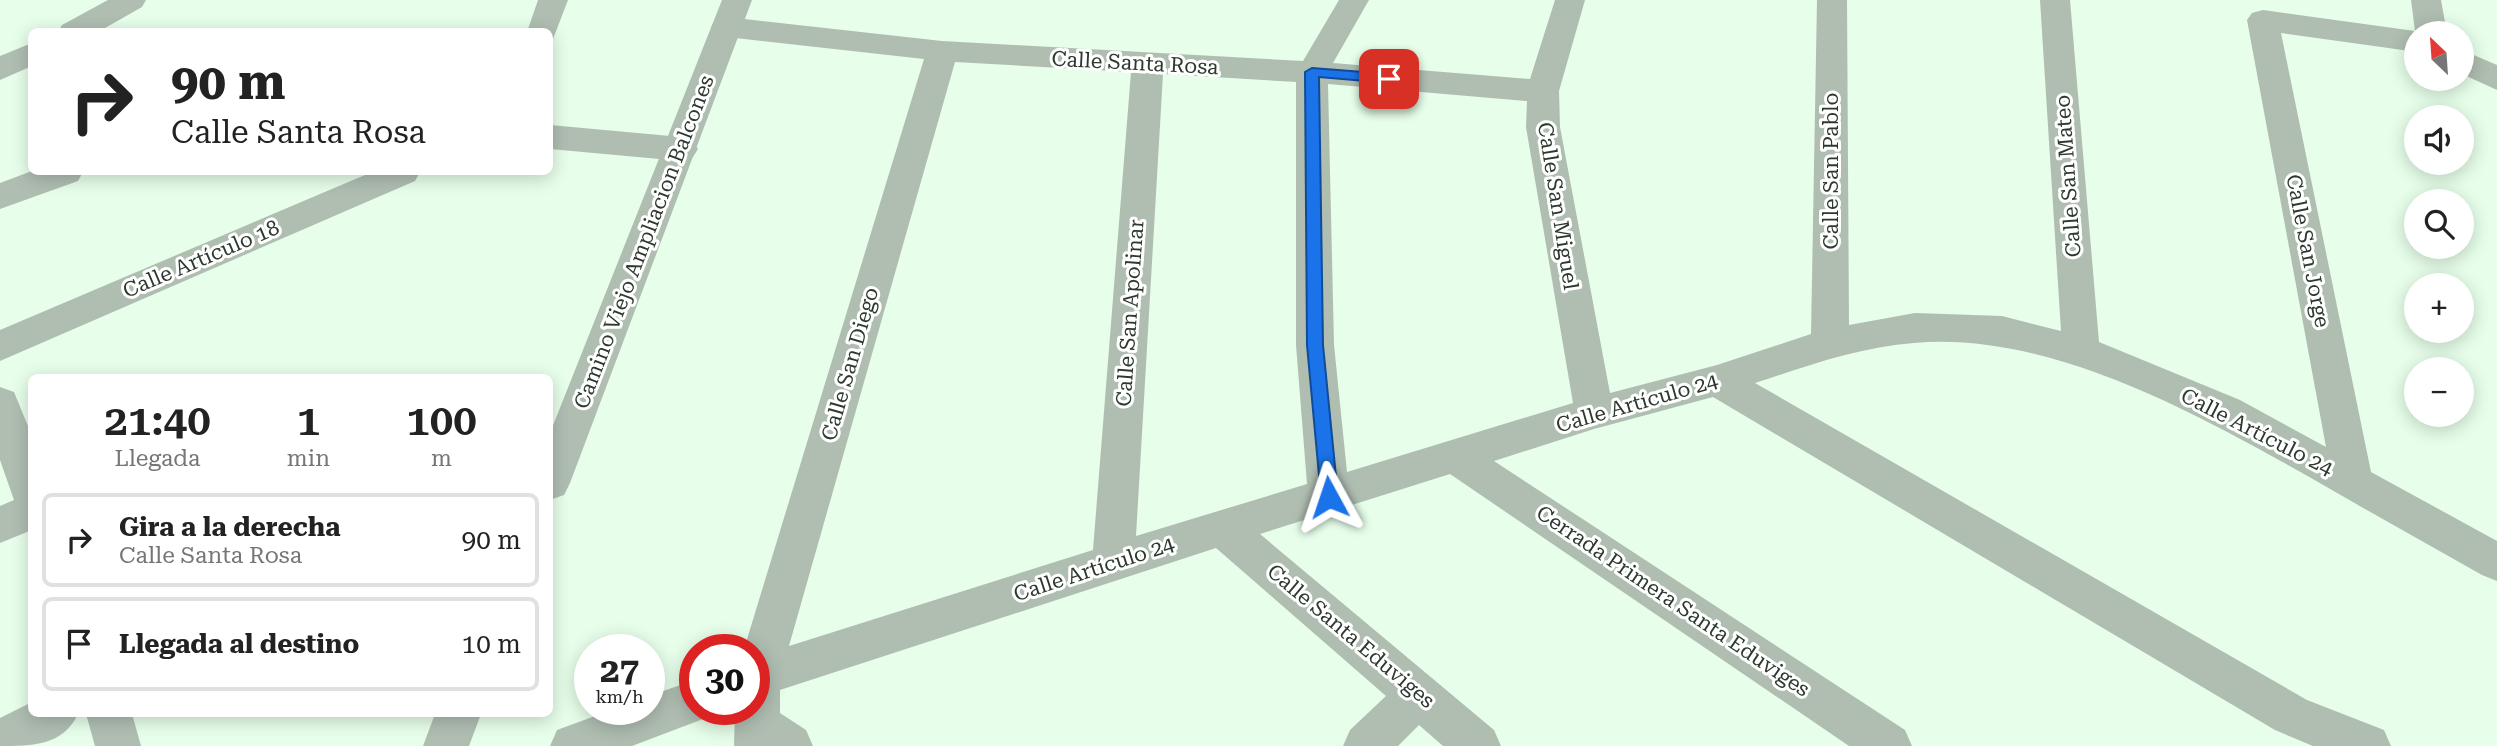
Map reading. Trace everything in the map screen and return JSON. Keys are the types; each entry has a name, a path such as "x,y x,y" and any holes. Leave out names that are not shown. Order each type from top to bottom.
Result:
{"street":[{"path":"80,28 131,0"},
{"path":"543,28 553,0"},
{"path":"1329,497 1315,345 1312,72 1354,0"},
{"name":"Calle San Miguel","path":"1570,0 1543,91 1543,127 1594,413"},
{"name":"Calle San Pablo","path":"1830,343 1832,0"},
{"name":"Calle San Mateo","path":"2055,0 2081,351"},
{"path":"2426,0 2429,21"},
{"name":"Calle Santa Rosa","path":"732,13 942,51 1312,72 1543,91"},
{"name":"Camino Viejo Ampliacion Balcones","path":"553,475 732,13"},
{"name":"Calle San Jorge","path":"2353,482 2263,20 2404,40"},
{"name":"Calle San Diego","path":"769,634 942,51"},
{"path":"0,69 28,55"},
{"name":"Calle San Apolinar","path":"1113,562 1148,64"},
{"path":"2474,67 2497,79"},
{"path":"0,81 28,83"},
{"path":"553,136 681,149"},
{"path":"0,196 58,175"},
{"name":"Calle Artículo 18","path":"0,346 396,175"},
{"name":"Calle Artículo 24","path":"770,673 1113,562 1594,413 1717,380 1830,343 1915,328 2002,331 2081,351 2226,411 2497,562"},
{"path":"1717,380 2291,715 2368,746"},
{"path":"0,403 28,483"},
{"name":"Cerrada Primera Santa Eduviges","path":"1456,457 1889,746"},
{"path":"0,525 28,513"},
{"name":"Calle Santa Eduviges","path":"1222,528 1478,746"},
{"path":"1366,746 1419,694"},
{"path":"573,746 679,707"},
{"path":"0,742 49,717"},
{"path":"110,717 118,746"},
{"path":"446,746 457,717"}],"route":[{"path":"1329,497 1315,345 1312,72 1389,79"}]}
